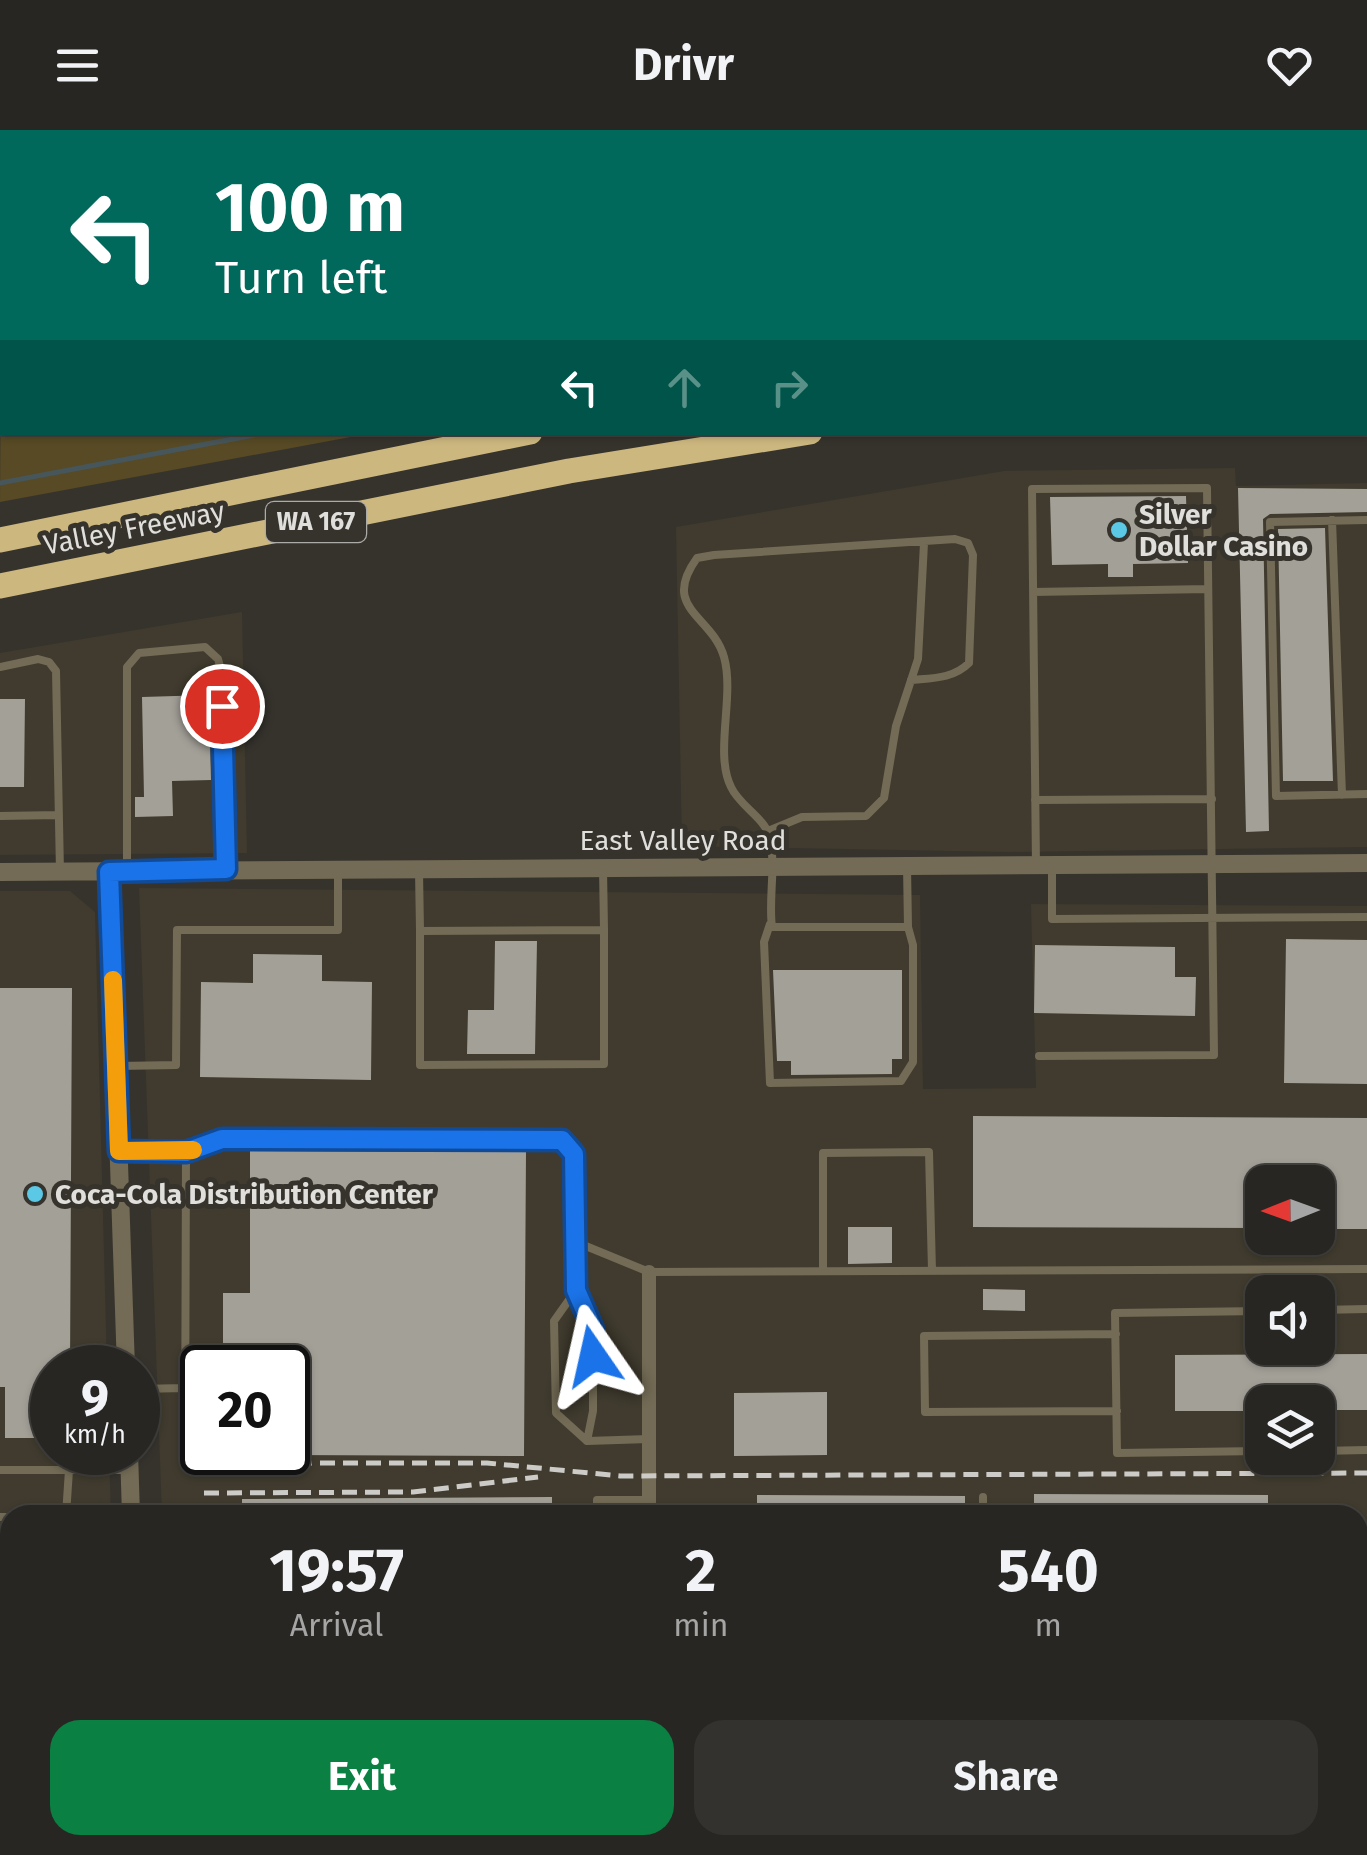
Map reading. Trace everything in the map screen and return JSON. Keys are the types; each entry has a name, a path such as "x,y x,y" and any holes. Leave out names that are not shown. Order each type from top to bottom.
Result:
{"highway":[{"name":"Valley Freeway","path":"0,540 515,435"},
{"name":"Valley Freeway","path":"0,586 550,474 791,435"}],"street":[{"name":"East Valley Road","path":"0,872 1367,864"},
{"path":"118,872 116,1066 125,1345"},
{"path":"649,1272 649,1505"},
{"path":"130,1475 131,1505"}],"lane":[{"path":"1038,1056 1214,1055 1213,918 1213,864 1207,488 1032,489 1035,800 1052,918 1213,918 1367,917"},
{"path":"1332,520 1342,794"},
{"path":"1367,520 1270,522 1276,796 1367,794"},
{"path":"907,866 908,927 913,944 913,1062 906,1075 894,1083 770,1083 764,942 771,922 773,868 768,830 730,787 724,754 728,730 724,658 693,615 684,596 683,577 697,558 714,555 955,539 968,543 973,555 973,651 960,672 911,680"},
{"path":"768,830 802,817 866,816 884,798 896,726 918,658 924,543"},
{"path":"1033,592 1208,589"},
{"path":"118,872 127,667 139,653 205,646 218,659 221,670 226,869"},
{"path":"0,667 38,659 49,662 56,671 60,872"},
{"path":"1035,800 1212,799"},
{"path":"0,816 58,815"},
{"path":"419,870 420,1066 568,1065 604,1064 603,868"},
{"path":"116,1066 176,1066 177,930 338,930 338,870"},
{"path":"771,922 778,930 908,927"},
{"path":"420,931 604,930"},
{"path":"119,1151 186,1152 222,1139 562,1140 574,1154 576,1290 593,1329 593,1410 587,1440"},
{"path":"185,1345 186,1152"},
{"path":"823,1271 823,1154 930,1152 932,1271"},
{"path":"576,1242 649,1272 1367,1269"},
{"path":"576,1290 554,1321 556,1413 587,1440 649,1439"},
{"path":"1335,1310 1367,1310"},
{"path":"1245,1311 1116,1313 1117,1453 1245,1451"},
{"path":"1116,1334 924,1336 925,1412 1116,1411"},
{"path":"1335,1451 1367,1450"},
{"path":"0,1470 30,1470"},
{"path":"67,1505 69,1475"},
{"path":"983,1497 983,1505"},
{"path":"597,1505 597,1500 626,1505"}],"shaded area":[{"path":"0,435 361,435 0,502"},
{"path":"1235,468 1236,486 1367,483 1367,847 1009,852 682,846 676,527 1004,471"},
{"path":"242,612 247,853 0,855 0,653"},
{"path":"139,888 920,895 923,1089 1036,1088 1031,904 1367,906 1367,1505 162,1505 160,1345 156,1345"},
{"path":"0,891 70,891 95,912 106,1345 30,1345 30,1475 110,1475 111,1505 0,1505"}],"building":[{"path":"1238,488 1367,489 1367,512 1270,514 1263,519 1269,831 1246,832"},
{"name":"Silver Dollar Casino","path":"1186,496 1188,563 1133,564 1133,577 1108,577 1108,564 1052,565 1050,497"},
{"path":"1325,528 1333,781 1283,781 1278,529"},
{"path":"209,695 211,780 172,781 173,816 135,817 135,797 144,797 142,697"},
{"path":"0,699 25,699 24,787 0,787"},
{"path":"1286,939 1367,940 1367,1084 1284,1083"},
{"path":"495,941 537,941 535,1054 467,1054 468,1010 494,1010"},
{"path":"1035,945 1175,947 1175,977 1196,977 1195,1016 1034,1013"},
{"path":"253,954 322,955 322,981 372,982 371,1080 200,1077 201,982 253,983"},
{"path":"773,970 902,970 902,1059 892,1059 892,1074 791,1075 791,1061 777,1061"},
{"name":"Coca-Cola Distribution Center","path":"0,988 72,988 70,1345 30,1345 30,1438 5,1438 5,1387 0,1387"},
{"path":"973,1116 1367,1118 1367,1229 1335,1229 1335,1165 1245,1165 1245,1228 973,1227"},
{"path":"250,1151 526,1152 524,1456 310,1455 310,1345 223,1345 223,1293 250,1293"},
{"path":"848,1227 892,1227 892,1263 848,1264"},
{"path":"983,1289 1025,1290 1025,1311 983,1310"},
{"path":"1335,1354 1367,1354 1367,1410 1335,1410 1335,1385 1245,1385 1245,1411 1175,1411 1175,1355 1245,1355 1245,1365 1335,1365"},
{"path":"827,1392 827,1455 734,1456 734,1393"},
{"path":"1034,1494 1268,1495 1268,1505 1034,1505"},
{"path":"757,1495 965,1496 965,1505 757,1505"},
{"path":"552,1497 552,1505 242,1505 242,1499"}],"waterway":[{"path":"0,483 254,435"}],"railway":[{"path":"310,1463 487,1463 620,1476 1367,1473"},
{"path":"204,1493 413,1492 538,1477"}],"slow traffic":[{"path":"113,980 119,1151 193,1150"}],"place":[{"name":"Silver Dollar Casino","path":"1119,530"},
{"name":"Coca-Cola Distribution Center","path":"35,1194"}],"route":[{"path":"222,706 226,869 109,872 119,1151 186,1152 222,1139 562,1140 574,1154 576,1290 593,1329 593,1356"}]}
